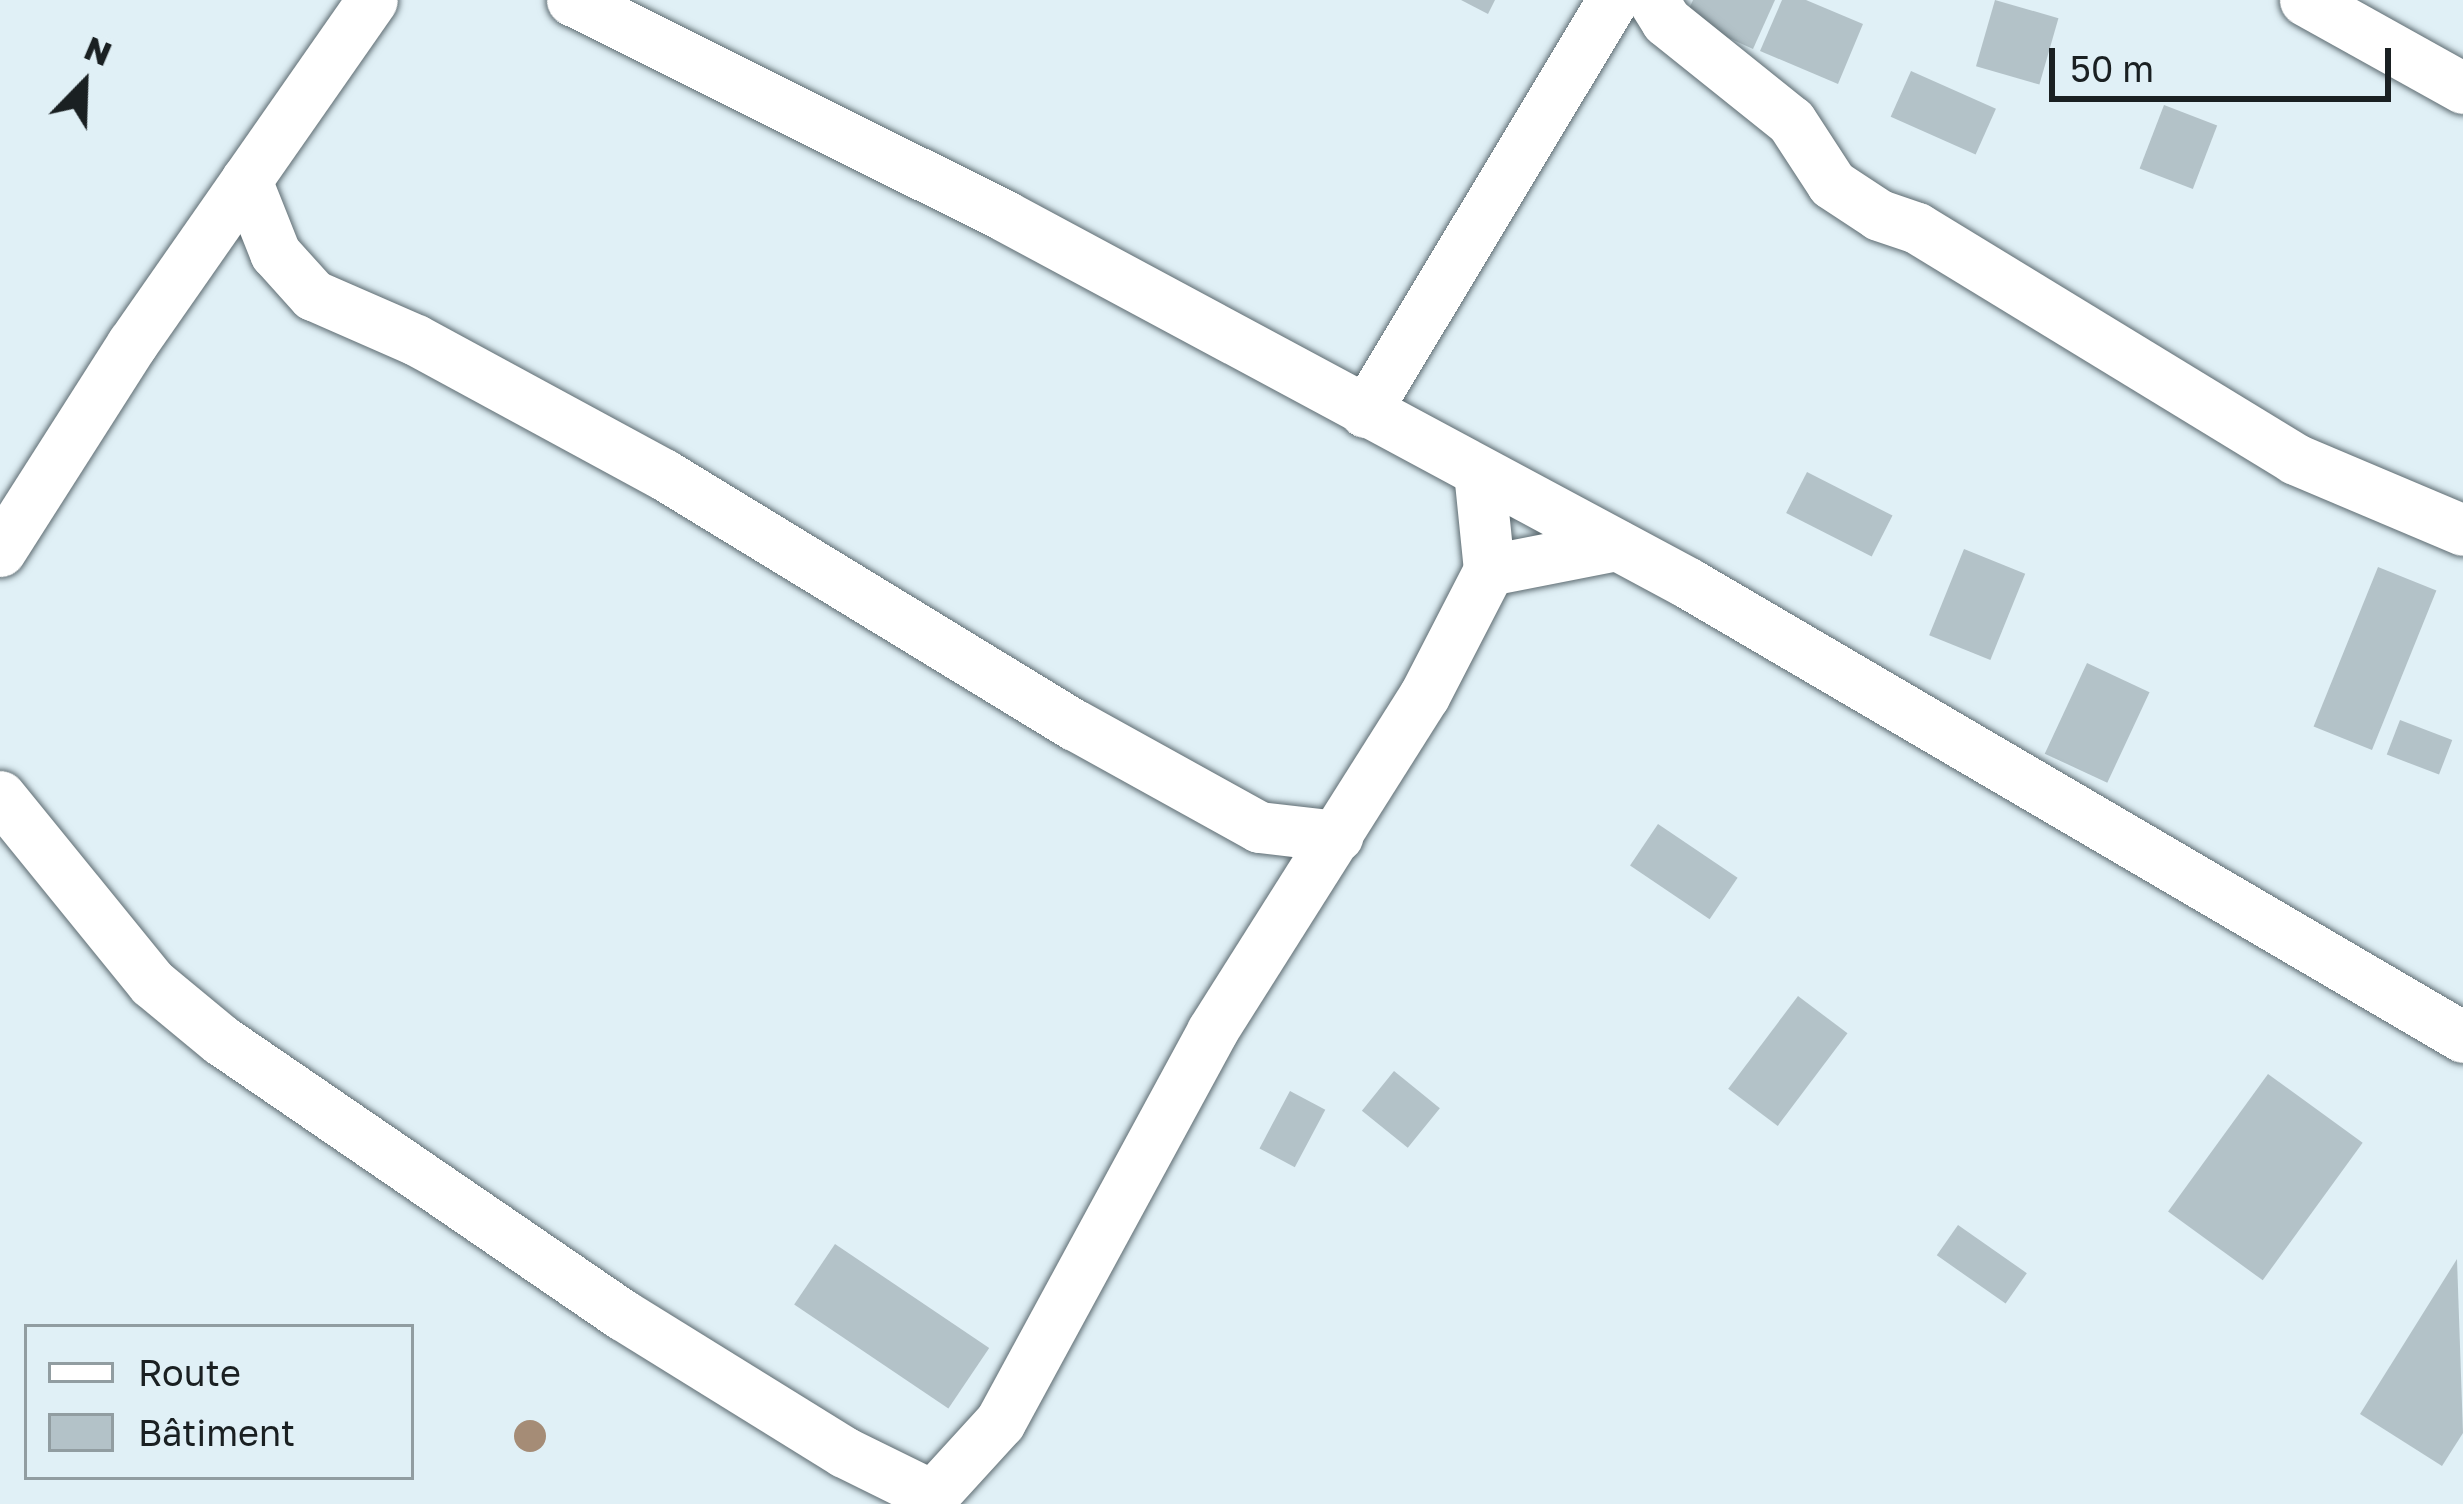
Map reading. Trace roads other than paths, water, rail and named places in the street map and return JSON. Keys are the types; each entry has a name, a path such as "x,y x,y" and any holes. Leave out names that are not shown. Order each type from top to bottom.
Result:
{"street":[{"path":"0,551 246,180 373,0"},
{"path":"572,0 1005,216 1617,545 2463,1037"},
{"path":"1365,412 1613,0"},
{"path":"1653,0 1666,21 1791,121 1832,184 1879,215 1938,240 2295,458 2463,530"},
{"path":"2305,0 2463,88"},
{"path":"246,180 275,254 313,295 416,340 663,474 1075,725 1259,827 1336,836"},
{"path":"0,796 152,983 221,1040 623,1315 928,1499 1000,1422 1213,1031 1424,696 1489,570 1479,472"},
{"path":"1489,570 1617,545"}]}
